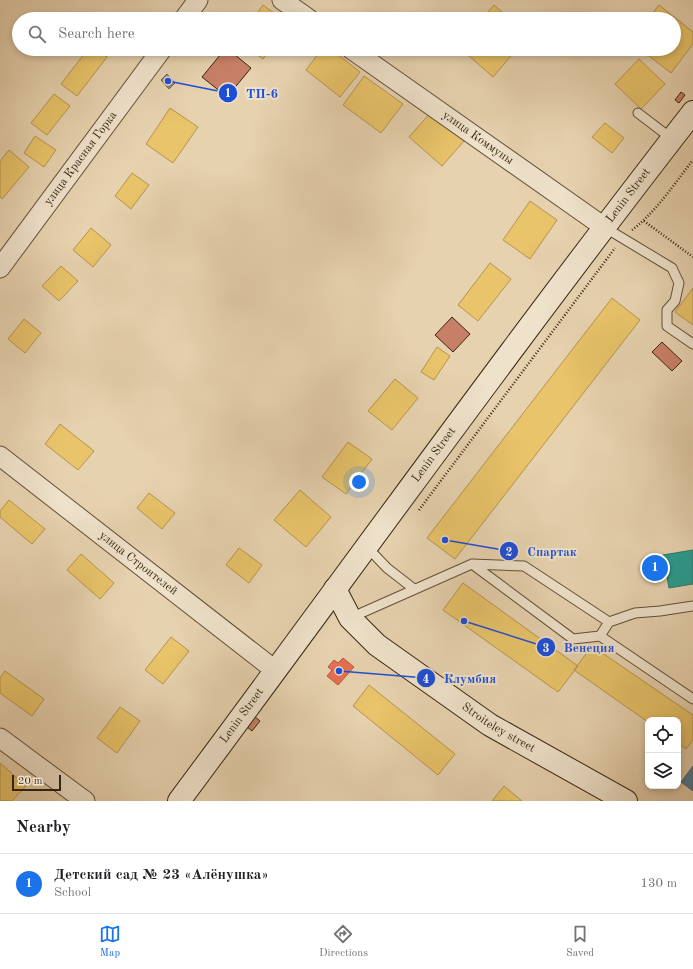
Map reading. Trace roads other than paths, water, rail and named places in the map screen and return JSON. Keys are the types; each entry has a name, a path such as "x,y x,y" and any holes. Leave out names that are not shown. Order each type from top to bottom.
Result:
{"main road":[{"name":"Lenin Street","path":"179,801 276,671 366,546 604,227 693,112"},
{"name":"Stroiteley street","path":"335,589 350,618 377,645 490,725 626,801"}],"street":[{"path":"189,12 198,0"},
{"path":"282,0 299,12"},
{"name":"улица Красная Горка","path":"0,268 157,56"},
{"name":"улица Коммуны","path":"361,56 604,227"},
{"name":"улица Строителей","path":"0,456 276,671"},
{"path":"0,738 85,801"}],"lane":[{"path":"638,113 672,139"},
{"path":"604,227 672,268 680,283 675,301 667,310 668,326 693,344"},
{"path":"366,546 387,568 414,589"},
{"path":"472,564 574,639 600,636 693,699"},
{"path":"350,618 472,564 524,566 609,622"},
{"path":"600,636 609,622 635,613 660,612 693,606"}],"place":[{"name":"ТП-6","path":"168,81"},
{"name":"Спартак","path":"445,540"},
{"name":"Детский сад № 23 «Алёнушка»","path":"655,568"},
{"name":"Венеция","path":"464,621"},
{"name":"Клумбия","path":"339,671"}]}
